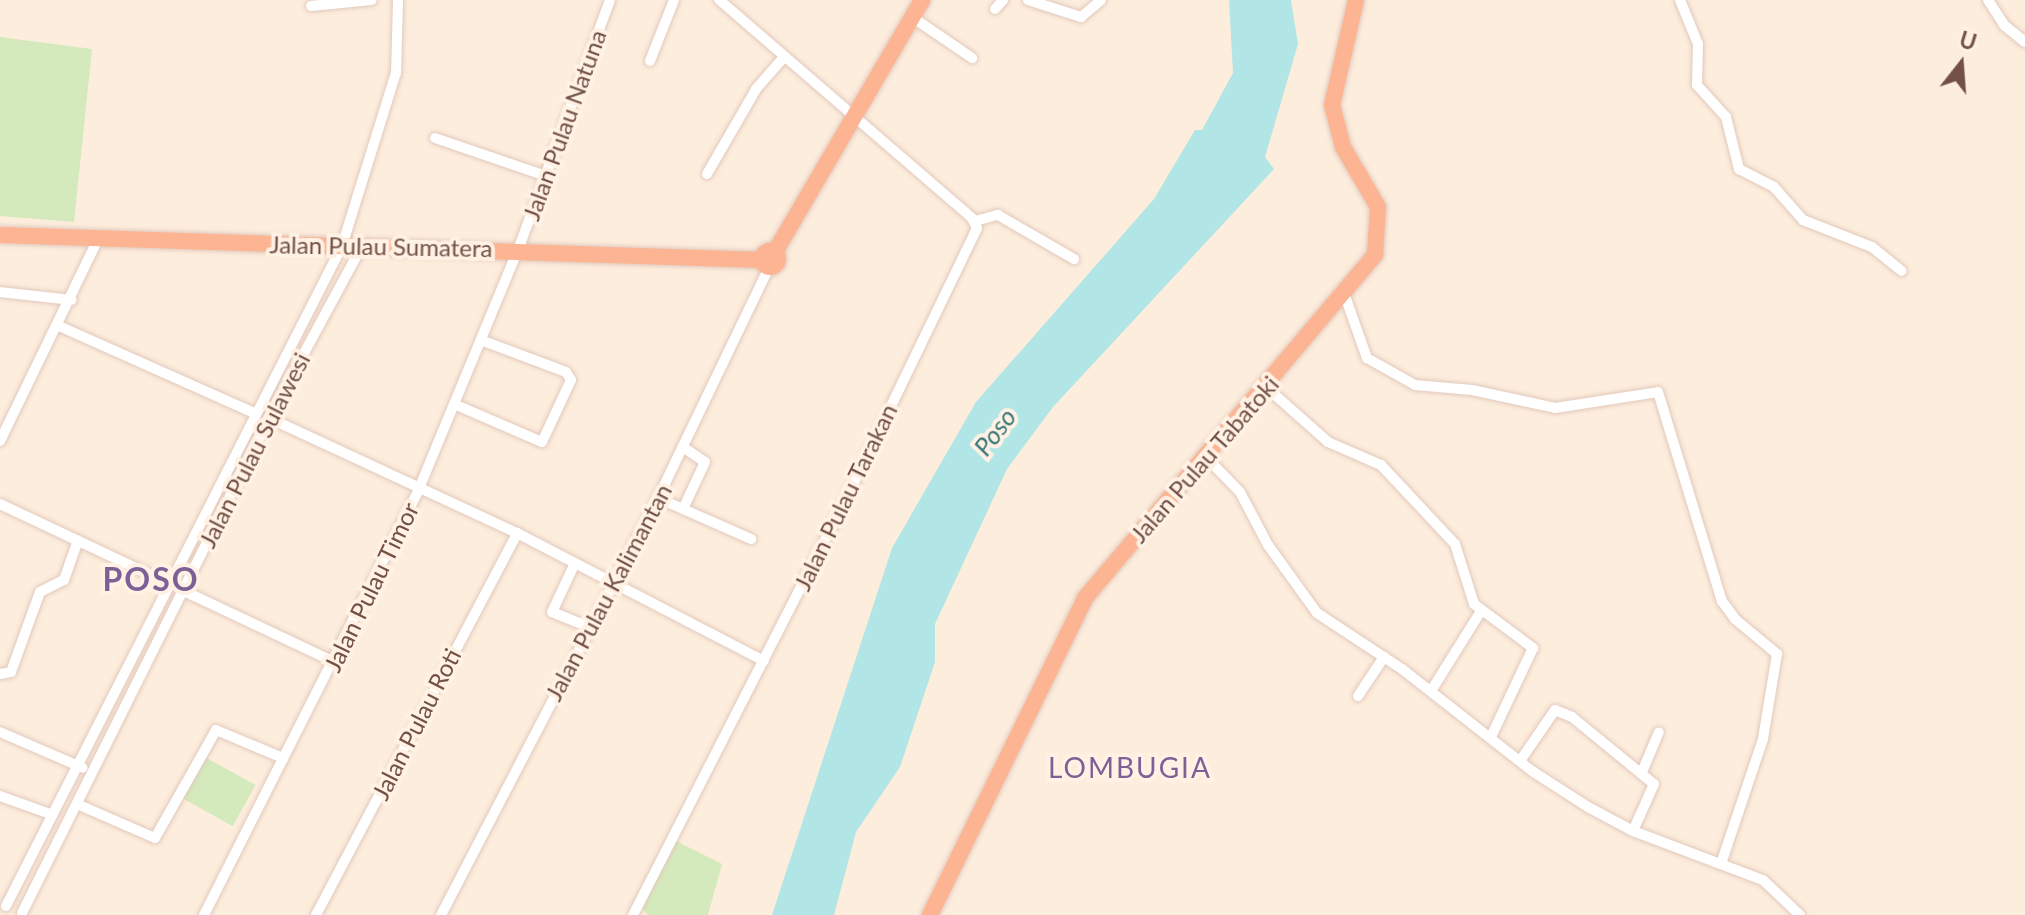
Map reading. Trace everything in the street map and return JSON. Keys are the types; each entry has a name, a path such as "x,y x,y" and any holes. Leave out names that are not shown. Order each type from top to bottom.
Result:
{"highway":[{"path":"769,260 922,0"},
{"name":"Jalan Pulau Tabatoki","path":"930,915 1085,598 1372,262 1380,229 1378,207 1343,147 1332,105 1356,0"},
{"name":"Jalan Pulau Sumatera","path":"0,235 97,241 518,250 769,260"}],"street":[{"path":"311,6 372,0"},
{"name":"Jalan Pulau Sulawesi","path":"12,910 53,815 254,413 342,246 396,73 398,0"},
{"name":"Jalan Pulau Natuna","path":"518,250 610,0"},
{"path":"650,61 674,0"},
{"path":"719,0 851,118 975,221 998,215 1074,259"},
{"path":"1028,0 1081,17 1101,0"},
{"path":"1680,0 1698,44 1697,85 1726,117 1739,169 1774,187 1803,220 1872,247 1902,271"},
{"path":"1988,0 2004,25 2025,42"},
{"path":"912,17 972,58"},
{"path":"707,174 756,89 784,57"},
{"path":"435,138 546,176"},
{"name":"Jalan Pulau Tarakan","path":"635,914 941,307 974,239 975,221"},
{"path":"78,240 88,260"},
{"path":"0,441 72,300 97,241"},
{"name":"Jalan Pulau Sulawesi","path":"12,910 77,804 269,418 362,246"},
{"name":"Jalan Pulau Timor","path":"204,915 418,491 518,250"},
{"name":"Jalan Pulau Kalimantan","path":"441,915 658,498 769,260"},
{"path":"0,292 72,300"},
{"path":"317,294 330,303"},
{"path":"1345,296 1367,358 1415,385 1472,390 1555,408 1658,392 1722,601 1735,619 1777,654 1763,739 1721,864"},
{"path":"59,326 254,413"},
{"path":"454,404 542,442 571,380 566,372 481,340"},
{"path":"1266,387 1328,442 1381,465 1455,544 1470,596 1481,611 1533,649 1491,737"},
{"path":"269,418 418,491 517,533 764,661"},
{"path":"683,447 705,462 683,509"},
{"path":"1207,458 1240,492 1311,607 1431,691 1520,761 1633,831 1772,885 1800,915"},
{"path":"217,490 230,496"},
{"path":"658,498 751,539"},
{"path":"0,504 170,584"},
{"name":"Jalan Pulau Roti","path":"316,915 517,533"},
{"path":"0,674 11,672 40,592 64,580 78,540"},
{"path":"575,563 552,612 591,628"},
{"path":"184,591 334,662"},
{"path":"1431,691 1481,611"},
{"path":"1358,696 1384,657"},
{"path":"1520,761 1559,709 1642,772 1655,790 1633,831"},
{"path":"77,804 155,838 216,730 283,758"},
{"path":"0,732 92,772"},
{"path":"1642,772 1659,732"},
{"path":"0,796 53,815"}],"green space":[{"path":"0,37 92,49 74,222 0,216"},
{"path":"203,756 255,785 233,826 180,797"},
{"path":"674,840 722,864 708,915 648,915 640,906"}],"water":[{"name":"Poso","path":"1229,0 1291,0 1298,44 1265,157 1274,169 1053,407 1007,469 935,624 935,662 900,767 856,832 834,915 772,915 892,548 976,402 1154,199 1195,130 1202,130 1233,73"}],"district":[{"name":"POSO","path":"151,579"},
{"name":"LOMBUGIA","path":"1130,767"}]}
